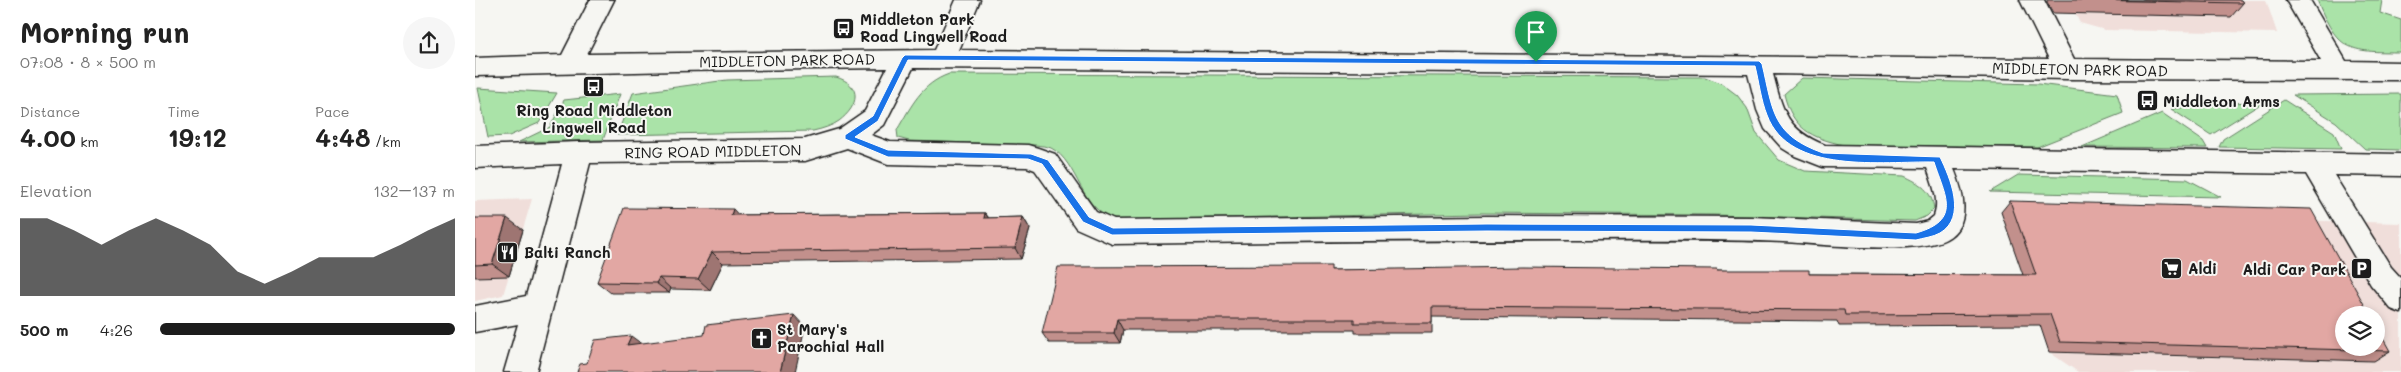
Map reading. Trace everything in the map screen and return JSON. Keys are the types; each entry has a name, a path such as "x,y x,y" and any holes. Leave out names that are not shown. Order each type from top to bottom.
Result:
{"street":[{"path":"569,64 602,0"},
{"path":"943,58 968,0"},
{"path":"2032,0 2067,70"},
{"path":"2298,0 2339,71"},
{"name":"RING ROAD MIDDLETON","path":"475,157 579,153 805,150 848,137 875,118 905,58"},
{"name":"MIDDLETON PARK ROAD","path":"475,67 943,58 1759,64 2067,70 2401,72"},
{"path":"1759,64 1771,115 1778,128 1790,140 1805,150 1823,156 1842,158 2313,163 2399,168"},
{"path":"848,137 888,153 1028,156 1045,162 1086,220 1112,232 1487,228 1741,229 1916,236 1937,230 1948,220 1951,202 1937,159"},
{"path":"520,372 579,153"},
{"path":"2313,163 2381,276 2401,300"},
{"path":"475,320 538,307"}],"shaded area":[{"path":"2068,0 2266,0 2277,33 2105,30 2080,23"},
{"path":"532,199 503,295 475,301 475,201"},
{"name":"Aldi","path":"2001,212 2401,223 2401,372 2078,372 2049,352"}],"green space":[{"path":"2317,0 2382,0 2380,13 2401,20 2401,52 2368,51 2347,45 2332,30"},
{"path":"949,74 1705,77 1721,83 1737,95 1747,108 1756,133 1779,160 1805,171 1904,176 1928,192 1934,209 1927,216 1915,221 1714,215 1482,213 1118,220 1105,215 1095,208 1087,198 1068,164 1049,147 909,141 898,138 897,130 918,96 931,83"},
{"path":"836,77 851,85 855,96 854,103 846,115 839,121 813,131 617,135 633,93 727,80"},
{"path":"1802,78 2038,84 2117,94 2123,113 2037,147 1844,145 1813,135 1805,130 1792,115 1784,94"},
{"path":"478,88 557,93 539,123 509,136 488,137"},
{"path":"620,94 603,140 519,142 550,127 564,100"},
{"path":"2401,94 2401,150 2365,149 2336,122 2293,95"},
{"path":"2267,100 2211,135 2171,109"},
{"path":"2284,100 2334,132 2341,149 2219,147 2223,139"},
{"path":"2162,113 2203,141 2207,148 2082,147"},
{"path":"2018,175 2187,179 2221,197 1990,192"}],"building":[{"path":"2088,0 2241,0 2243,3"},
{"path":"2010,201 2311,209 2365,306 2335,306 2335,350 2060,342 2050,314 1845,315 1844,310 1432,307 1432,323 1354,323 1354,319 1117,319 1114,333 1042,333 1058,267 1331,266 1331,270 1522,267 1809,270 1809,274 2036,275"},
{"path":"624,208 733,209 731,215 985,213 984,218 1023,217 1015,248 712,252 698,279 659,278 656,283 597,282"},
{"path":"475,218 507,218 492,264 475,265"},
{"name":"St Mary's Parochial Hall","path":"794,315 780,372 577,372 580,364 587,363 595,340 631,336 627,345 704,335 706,325"},
{"path":"2385,342 2390,351 2385,351"}],"place":[{"name":"Middleton Park Road Lingwell Road","path":"844,28"},
{"name":"Ring Road Middleton Lingwell Road","path":"594,87"},
{"name":"Middleton Arms","path":"2147,101"},
{"name":"Balti Ranch","path":"508,252"},
{"name":"Aldi","path":"2172,268"},
{"name":"Aldi Car Park","path":"2362,269"},
{"name":"St Mary's Parochial Hall","path":"761,338"}],"route":[{"path":"905,58 1536,62 1759,64 1771,115 1778,128 1790,140 1805,150 1823,156 1842,158 1937,159 1951,202 1948,220 1937,230 1916,236 1751,229 1487,228 1112,232 1086,220 1045,162 1028,156 888,153 848,137 875,118 905,58"}]}
